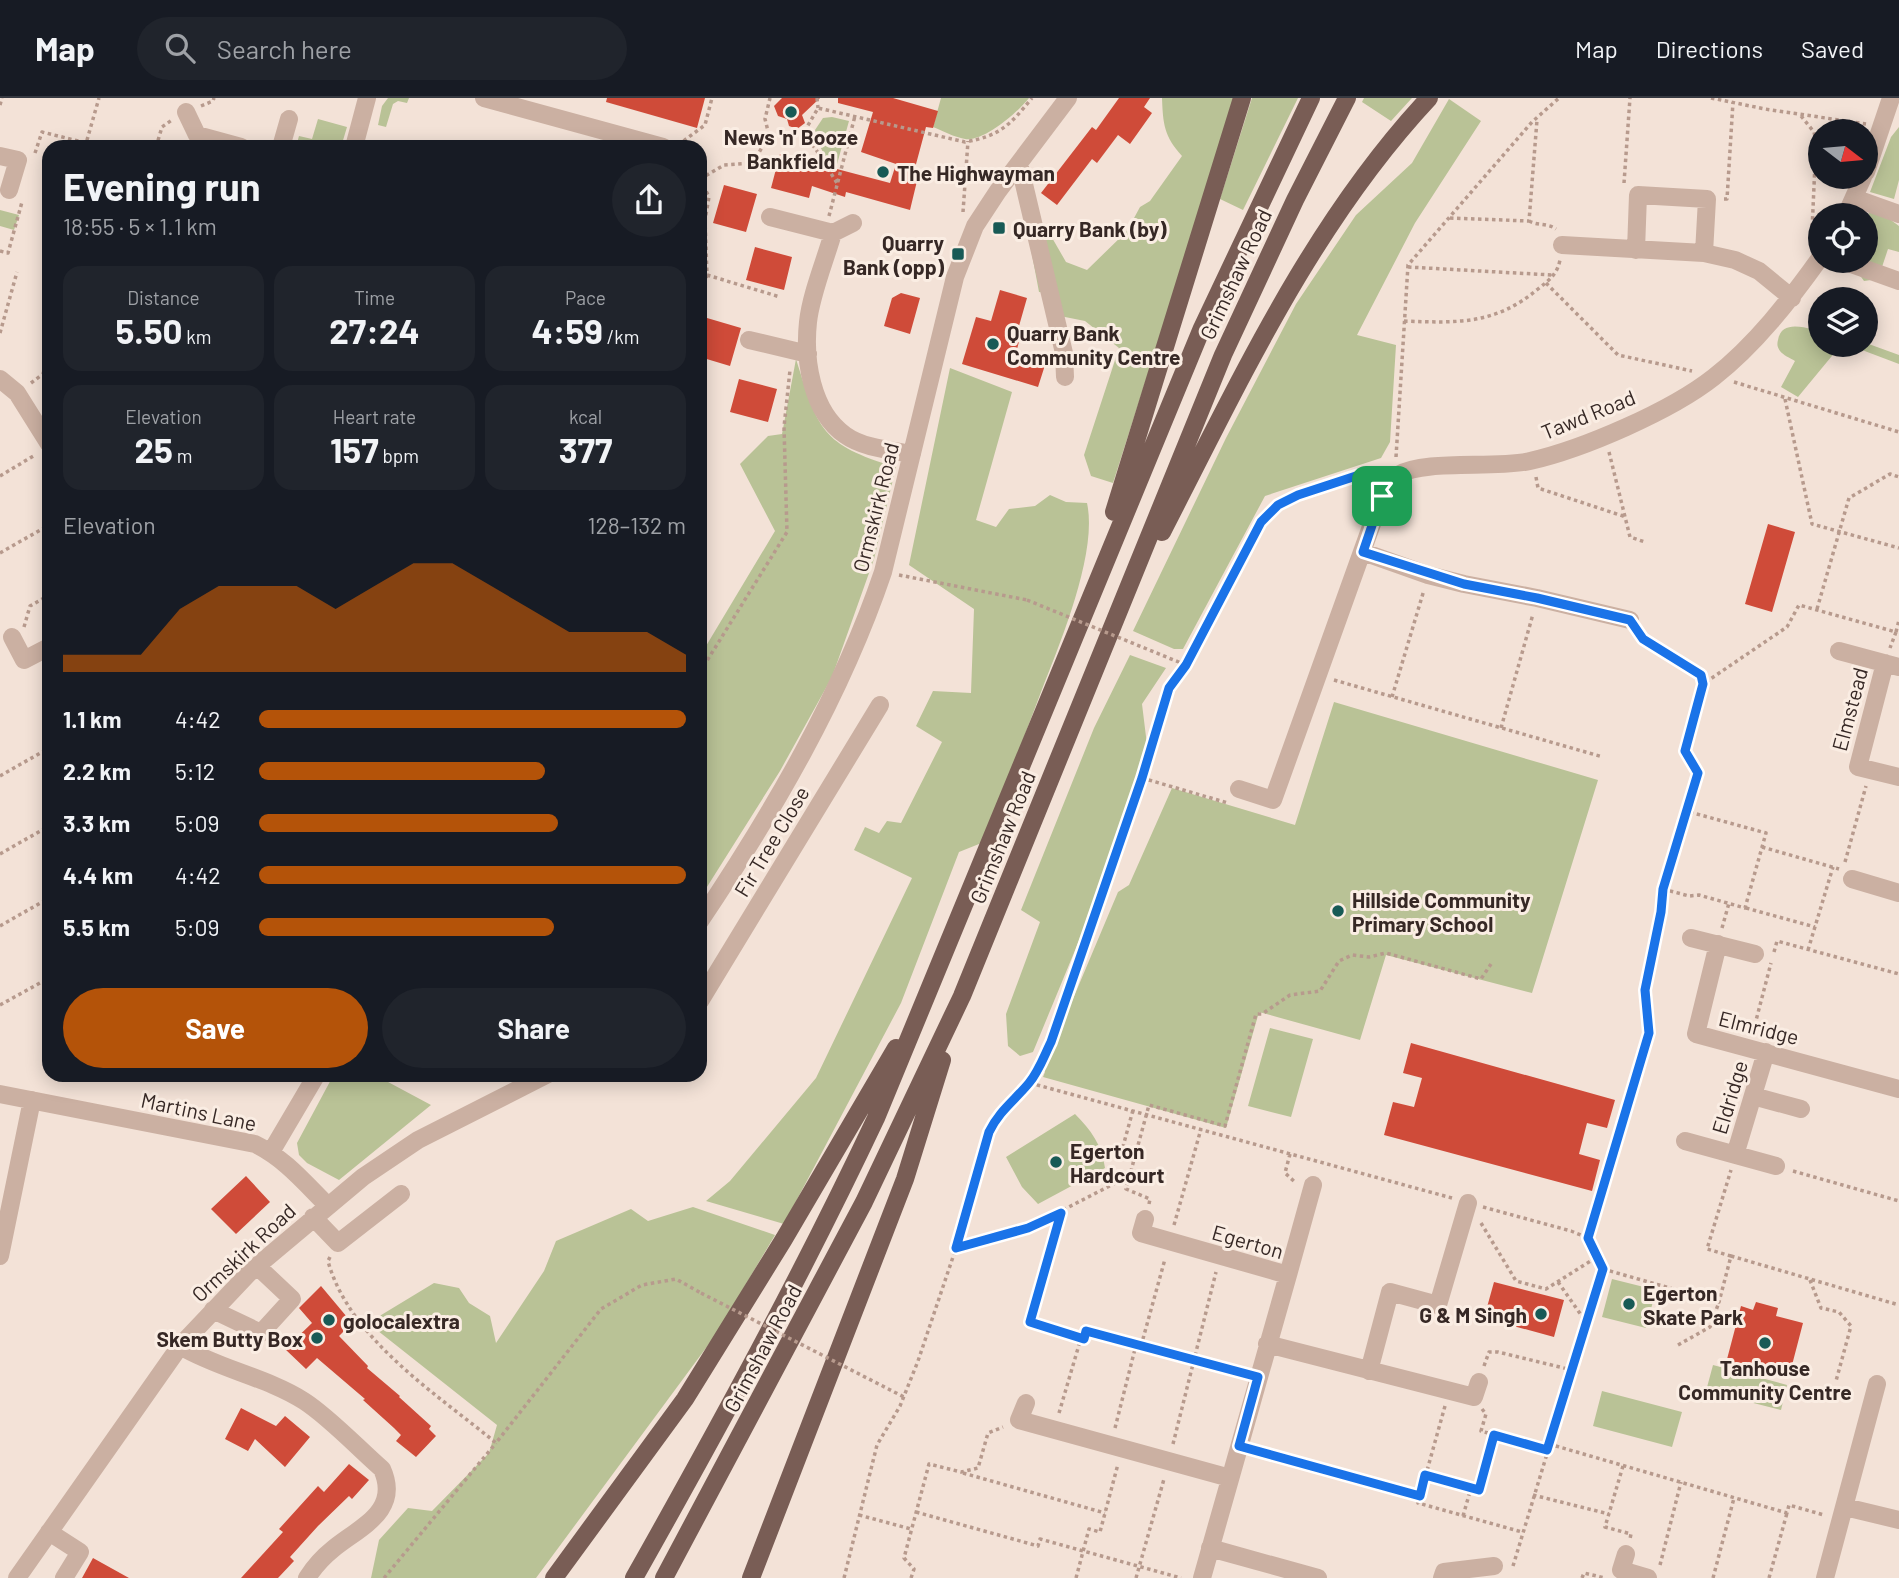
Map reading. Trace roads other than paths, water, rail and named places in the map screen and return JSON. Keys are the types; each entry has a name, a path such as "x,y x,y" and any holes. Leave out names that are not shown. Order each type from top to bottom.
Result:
{"main road":[{"path":"1083,612 1242,98"},
{"name":"Grimshaw Road","path":"634,1578 772,1329 876,1118 1202,328 1311,98"},
{"name":"Grimshaw Road","path":"664,1578 864,1202 962,996 1223,355 1295,200 1347,98"},
{"path":"1114,624 1257,349 1310,254 1359,184 1429,98"},
{"path":"554,1578 685,1399 791,1228 934,981"},
{"path":"751,1578 905,1179 962,996"}],"street":[{"path":"356,140 367,98"},
{"path":"484,98 637,140"},
{"name":"Ormskirk Road","path":"707,909 762,823 848,664 883,572 955,277 975,226 1068,98"},
{"path":"1878,137 1891,98"},
{"path":"186,112 197,135 215,140"},
{"path":"283,140 289,119"},
{"path":"0,156 18,160 9,190"},
{"path":"1019,163 1063,353 1065,377"},
{"path":"1852,203 1858,189"},
{"path":"1636,250 1639,195 1707,199 1704,253"},
{"path":"1854,198 1899,214"},
{"path":"770,217 829,232 853,223"},
{"path":"829,232 800,352 810,372 818,399 830,419 845,435 865,444 912,454"},
{"path":"1562,245 1704,253 1735,260 1759,271 1791,298"},
{"name":"Tawd Road","path":"1239,789 1273,800 1382,496 1396,476 1427,467 1508,465 1532,461 1605,435 1688,395 1715,376 1791,298 1809,273"},
{"path":"1877,273 1899,281"},
{"path":"750,340 800,352"},
{"path":"0,379 17,393 42,444"},
{"path":"1363,552 1428,575 1630,620"},
{"path":"11,637 24,660 42,651"},
{"name":"Elmstead","path":"1839,651 1892,665 1858,767 1899,777"},
{"name":"Fir Tree Close","path":"707,989 880,705"},
{"path":"1852,879 1899,893"},
{"path":"1691,938 1755,954"},
{"name":"Elmridge","path":"1718,944 1696,1034 1899,1089"},
{"name":"Eldridge","path":"1735,1154 1766,1052"},
{"path":"271,1152 312,1082"},
{"name":"Ormskirk Road","path":"17,1578 180,1346 213,1310 320,1211 363,1177 418,1140 532,1082"},
{"name":"Martins Lane","path":"0,1094 255,1144 271,1152 320,1211 338,1243 401,1194"},
{"path":"1753,1096 1801,1108"},
{"path":"0,1256 32,1100"},
{"path":"1685,1141 1776,1166"},
{"path":"1288,1275 1312,1191"},
{"path":"1369,1371 1390,1292 1438,1305 1469,1203"},
{"name":"Egerton","path":"1145,1219 1141,1233 1288,1275 1202,1578"},
{"path":"213,1310 261,1333 292,1299 258,1267"},
{"path":"1267,1344 1449,1390 1477,1389"},
{"path":"180,1346 205,1360 277,1387 305,1402 382,1469 387,1488 382,1508 362,1529 331,1550 315,1575"},
{"path":"1825,1578 1877,1384"},
{"path":"1022,1412 1055,1430 1230,1478"},
{"path":"1844,1513 1899,1520"},
{"path":"49,1532 80,1552 65,1578"},
{"path":"1210,1548 1318,1578"},
{"path":"1626,1554 1621,1570 1654,1572"},
{"path":"1442,1578 1444,1572 1503,1567"}],"place":[{"name":"News 'n' Booze Bankfield","path":"791,112"},
{"name":"The Highwayman","path":"883,172"},
{"name":"Quarry Bank (by)","path":"999,228"},
{"name":"Quarry Bank (opp)","path":"958,254"},
{"name":"Quarry Bank Community Centre","path":"993,344"},
{"name":"Hillside Community Primary School","path":"1338,911"},
{"name":"Egerton Hardcourt","path":"1056,1162"},
{"name":"Egerton Skate Park","path":"1629,1304"},
{"name":"G & M Singh","path":"1541,1314"},
{"name":"golocalextra","path":"329,1320"},
{"name":"Skem Butty Box","path":"317,1338"},
{"name":"Tanhouse Community Centre","path":"1765,1343"}]}
